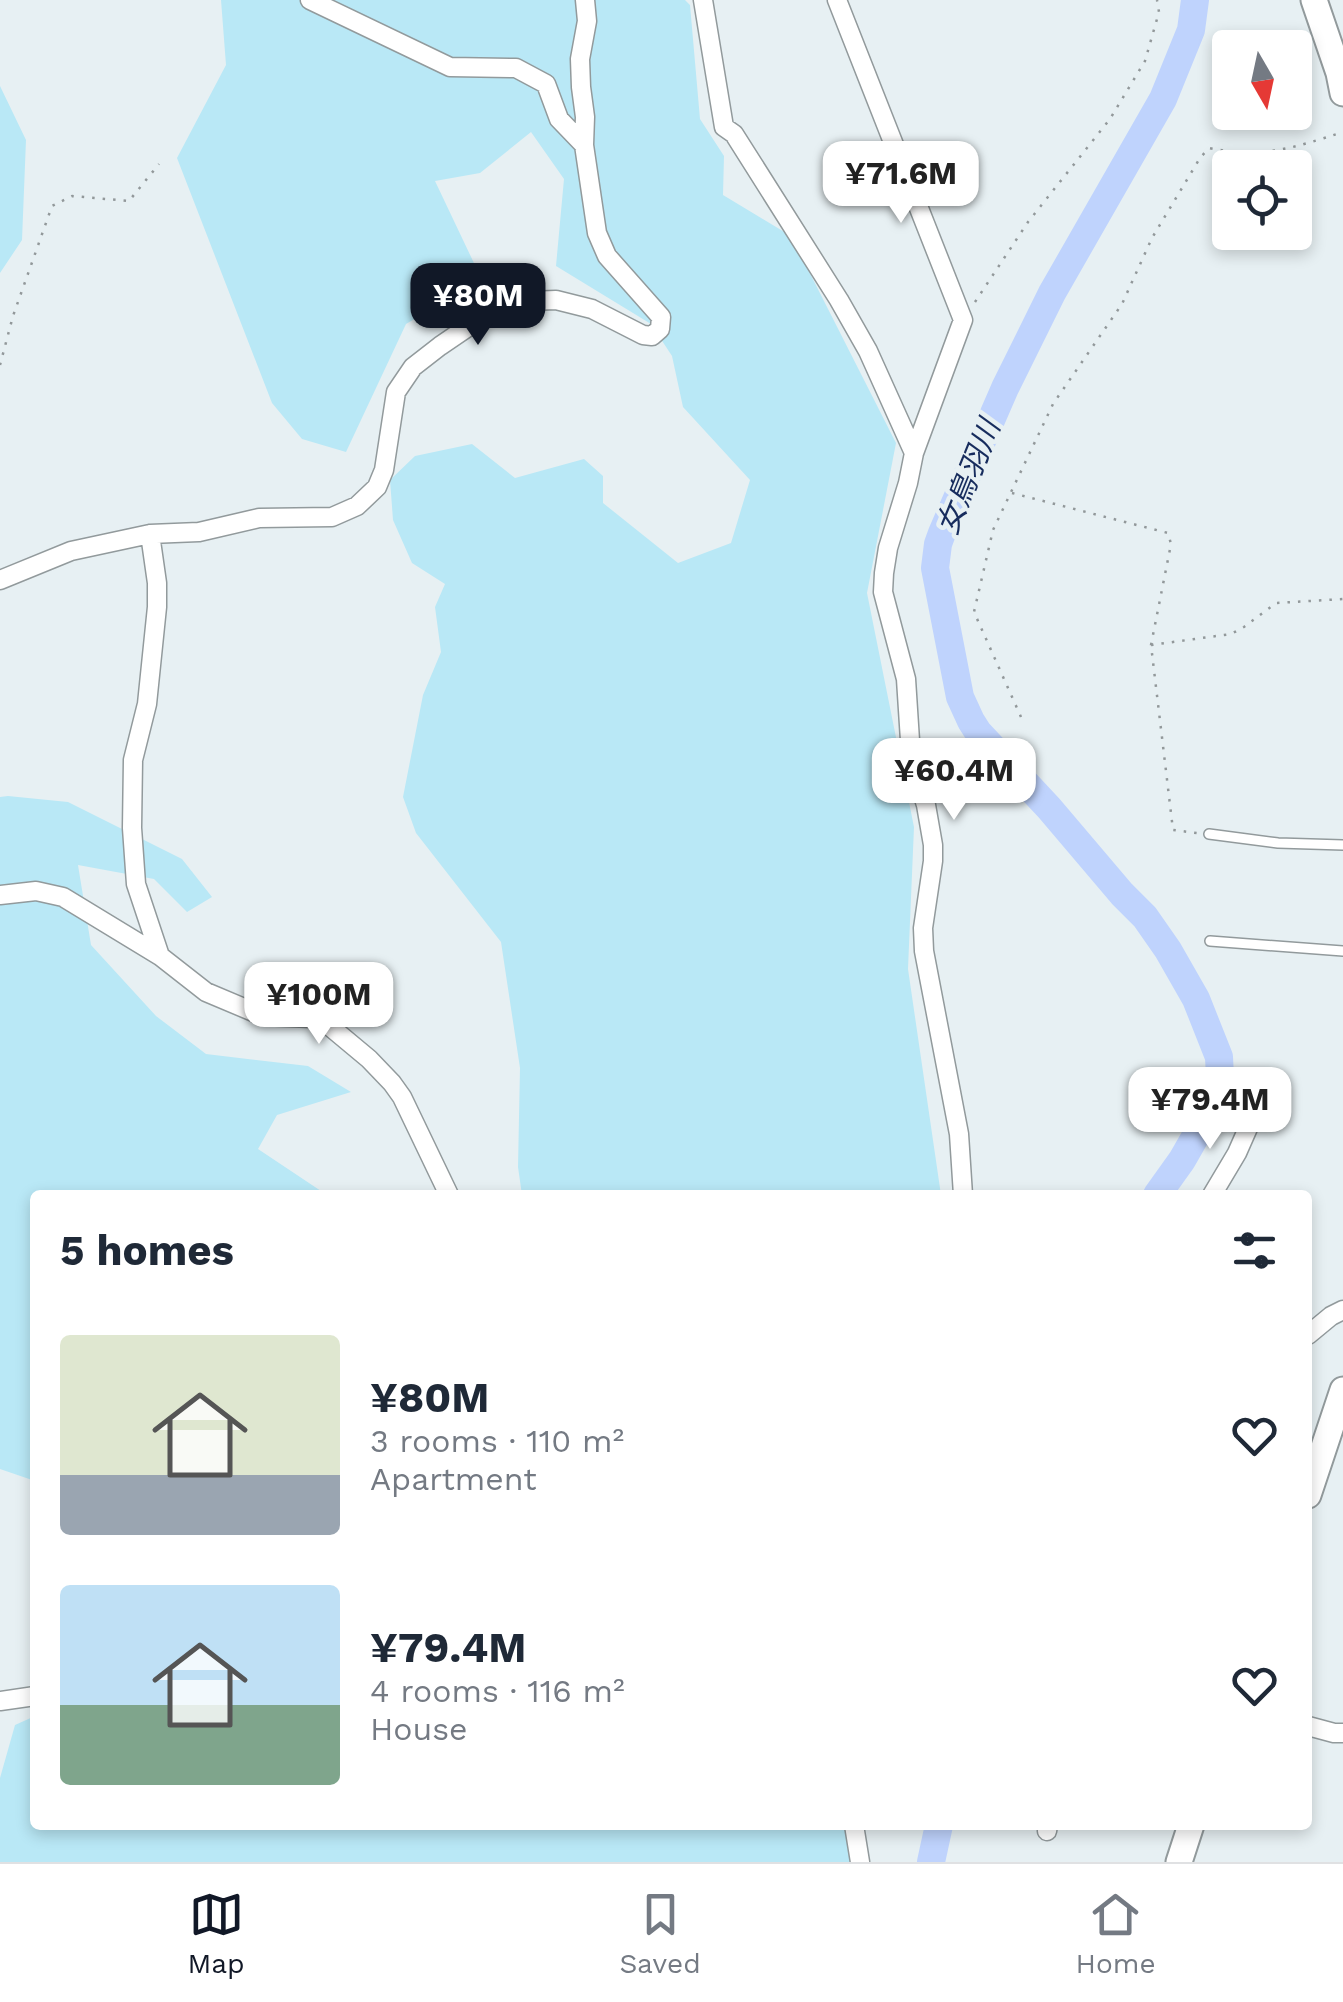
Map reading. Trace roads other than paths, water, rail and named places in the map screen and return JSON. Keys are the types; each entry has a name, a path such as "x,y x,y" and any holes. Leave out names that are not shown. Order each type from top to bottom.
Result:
{"main road":[{"path":"1314,0 1343,94"},
{"path":"1312,1483 1343,1390"},
{"path":"1178,1862 1189,1830"}],"street":[{"path":"310,0 450,67 516,68 546,84 559,119 584,145"},
{"path":"0,580 71,551 150,534 199,532 259,518 332,517 356,506 377,487 384,470 396,392 414,367 486,314 528,301 556,300 592,309 643,335 652,336 660,329 661,317 607,256 597,233 584,145 586,118 580,59 587,21 586,0"},
{"path":"703,0 724,126 734,134 839,300 874,365 914,454"},
{"path":"837,0 963,320 914,454 888,548 883,592 904,665 911,756 933,844 924,951 958,1134 963,1190"},
{"path":"150,534 158,607 149,690 133,760 132,828 136,884 160,956"},
{"path":"0,896 36,890 63,898 160,956 206,992 239,1008 263,1016 312,1018 327,1024 392,1083 447,1190"},
{"path":"1215,1190 1248,1128"},
{"path":"1312,1332 1343,1310"},
{"path":"0,1701 30,1697"},
{"path":"1312,1727 1343,1732"},
{"path":"855,1830 860,1862"}],"lane":[{"path":"1209,834 1278,843 1343,845"},
{"path":"1210,941 1343,952"}],"waterway":[{"name":"女鳥羽川","path":"1161,1190 1210,1111 1220,1077 1219,1057 1196,999 1145,917 971,721 960,697 935,568 942,533 1005,388 1052,293 1163,99 1191,30 1195,0"},
{"name":"女鳥羽川","path":"931,1862 938,1830"}]}
